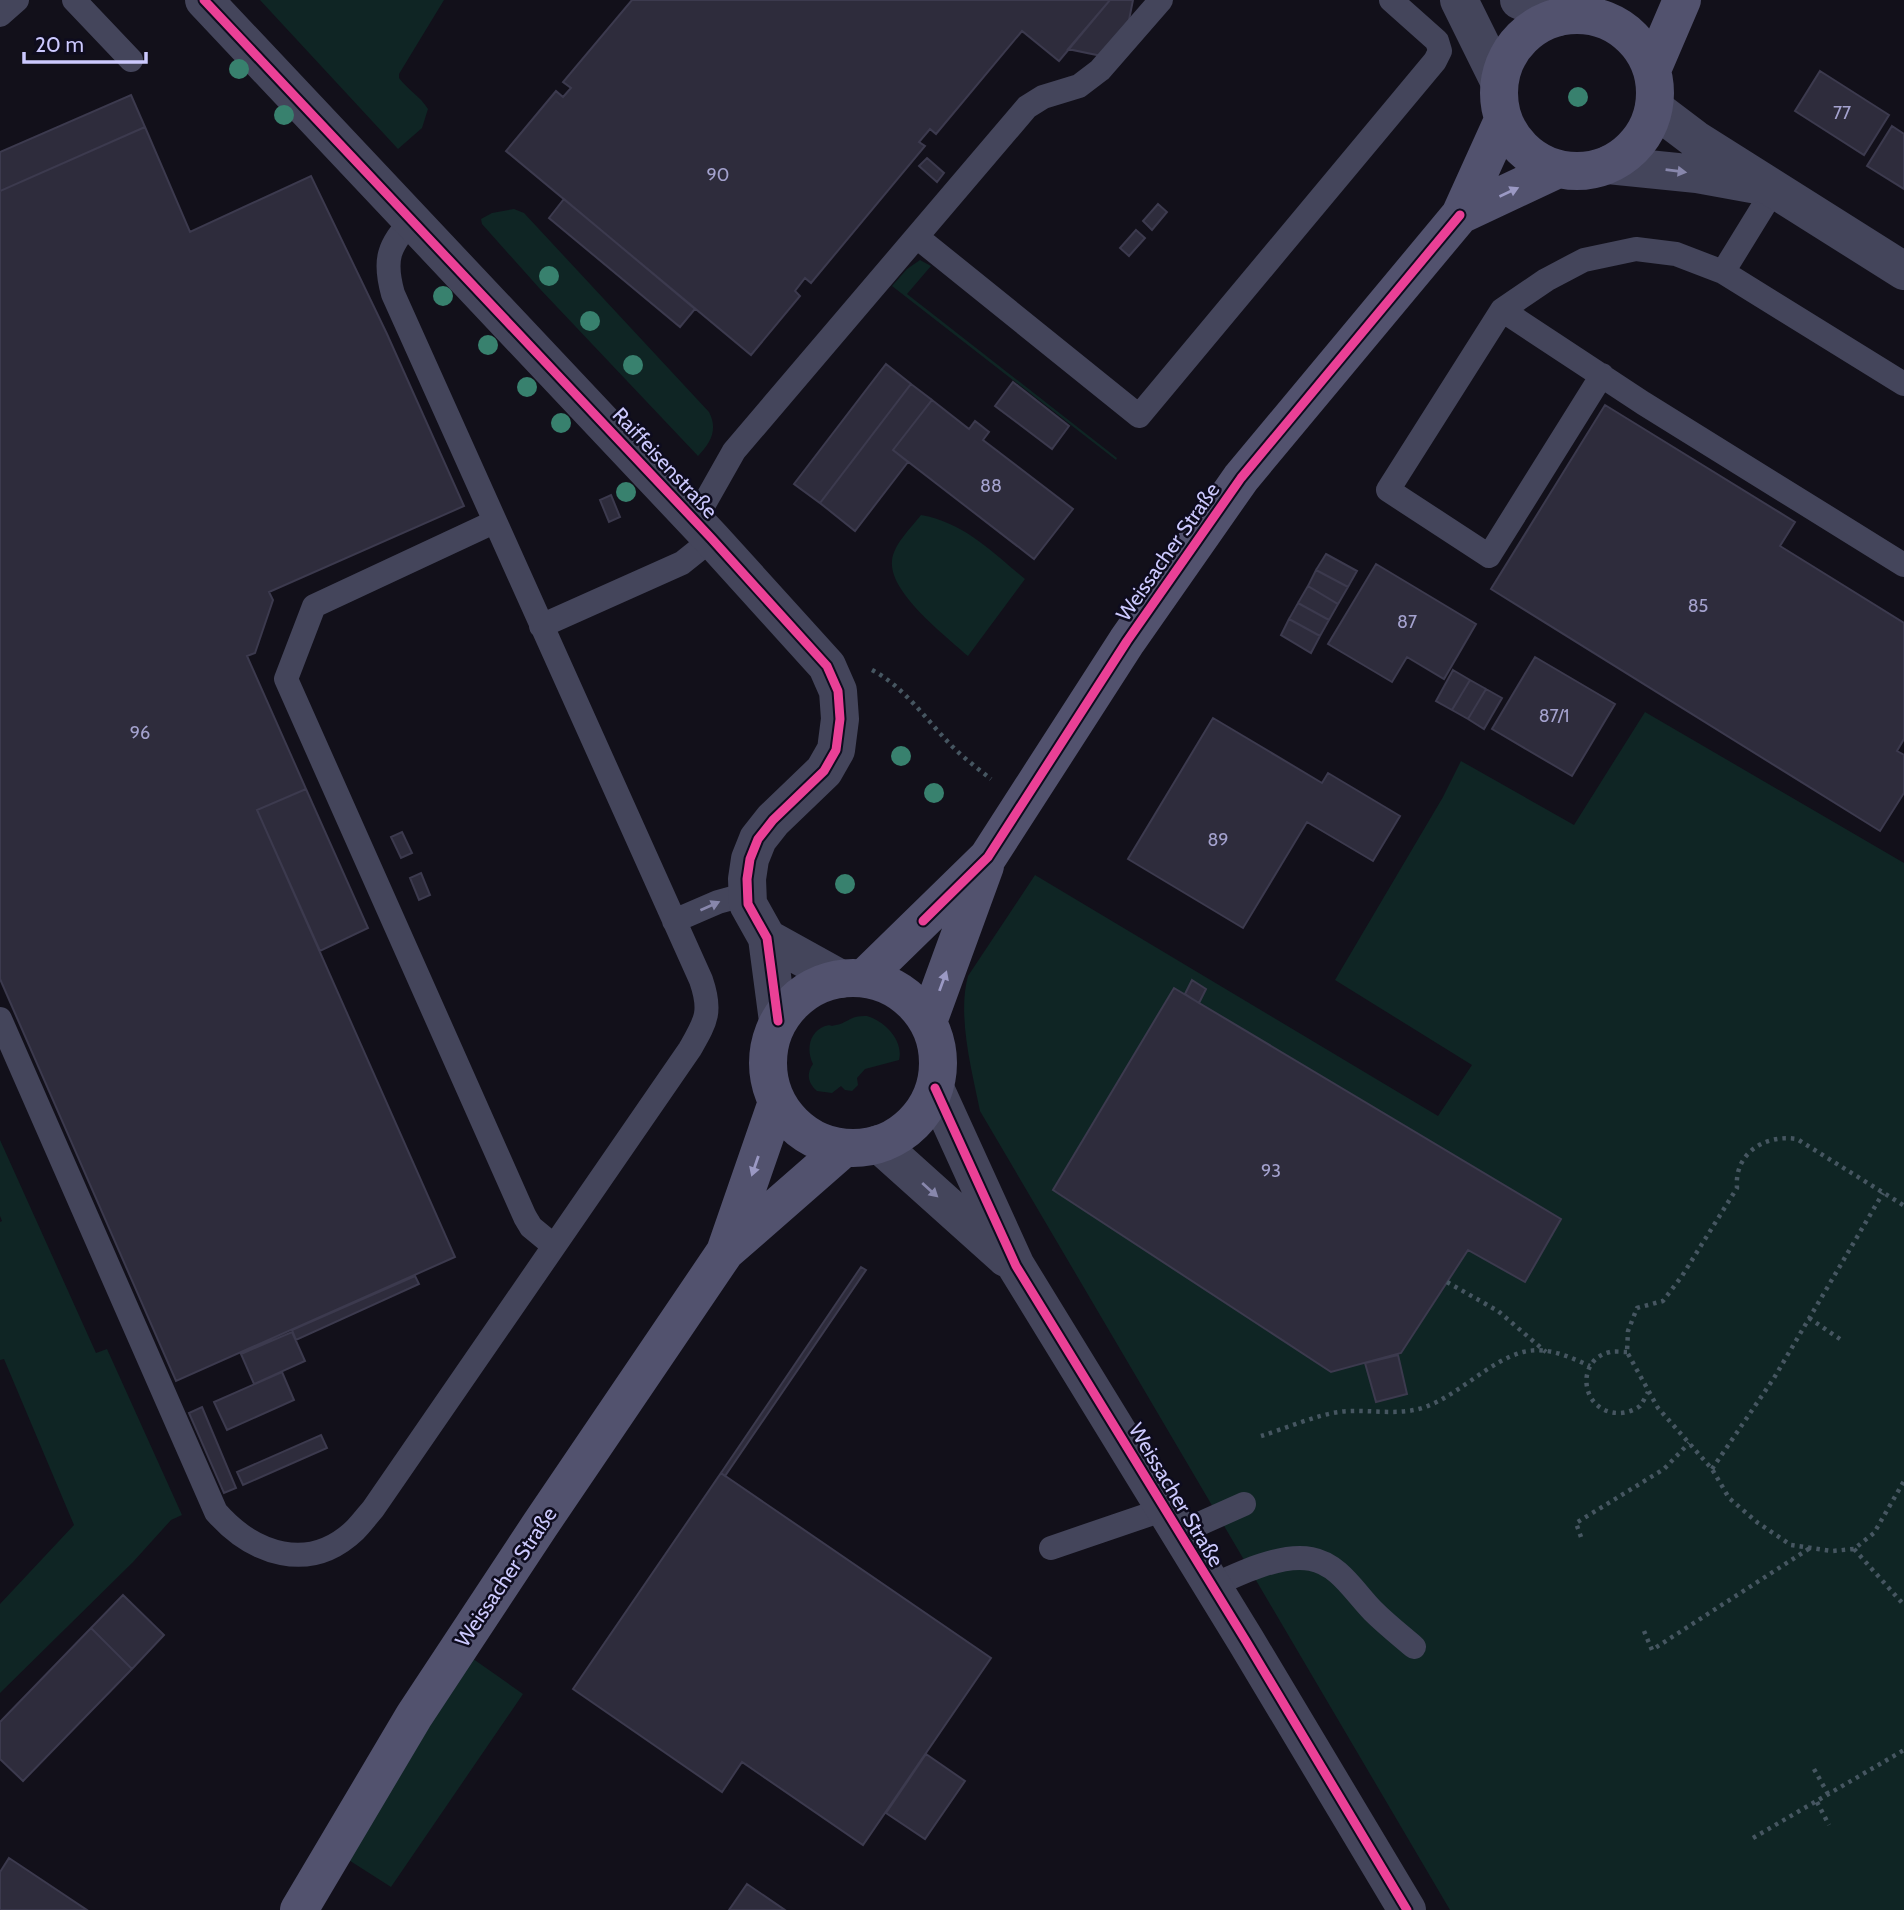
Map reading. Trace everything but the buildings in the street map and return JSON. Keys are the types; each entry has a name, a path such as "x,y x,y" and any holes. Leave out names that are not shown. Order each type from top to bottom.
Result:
{"street":[{"name":"Raiffeisenstraße","path":"204,0 704,530 827,666 838,691 841,719 835,750 824,771 758,839 750,859 748,904 766,938 778,1021"},
{"path":"1459,0 1499,81"},
{"path":"1519,0 1558,17"},
{"name":"Weissacher Straße","path":"1651,70 1682,0"},
{"name":"Weissacher Straße","path":"1608,165 1629,151 1645,132 1654,108 1655,89 1644,52 1631,37 1615,25 1614,9 1558,17 1537,25 1519,40 1506,59 1499,81 1503,120 1516,142 1535,159 1558,169 1583,171 1608,165 1697,174 1774,189"},
{"name":"Weissacher Straße","path":"1654,108 1695,139 1904,271"},
{"name":"Weissacher Straße","path":"928,1022 988,857 1127,641 1241,478 1460,215 1503,120"},
{"name":"Weissacher Straße","path":"1460,215 1558,169"},
{"name":"Weissacher Straße","path":"853,978 988,857"},
{"path":"766,938 853,978"},
{"name":"Weissacher Straße","path":"853,978 886,984 906,996 928,1022 938,1054 938,1077 925,1109 901,1135 862,1146 823,1143 805,1134 789,1120 777,1102 768,1067 769,1044 778,1021 800,995 820,985 853,978"},
{"name":"Weissacher Straße","path":"935,1088 1016,1266 1407,1910"},
{"name":"Weissacher Straße","path":"299,1910 414,1716 725,1252 777,1102"},
{"name":"Weissacher Straße","path":"725,1252 862,1146"},
{"name":"Weissacher Straße","path":"862,1146 1016,1266"}],"lane":[{"path":"0,15 17,0"},
{"path":"74,0 131,60"},
{"path":"541,626 682,563 704,530 734,451 1027,107 1043,97 1079,86 1100,70 1161,0"},
{"path":"917,237 1139,416 1434,61 1440,51 1437,40 1391,0"},
{"path":"1723,272 1774,189"},
{"path":"0,1019 216,1512 232,1530 255,1546 282,1555 308,1554 335,1544 354,1531 373,1509 690,1049 705,1021 708,1009 706,996 674,921 494,522 390,283 387,272 390,254 396,239 412,219"},
{"path":"1602,375 1489,556 1388,490 1502,310 1546,280 1584,260 1636,249 1676,254 1723,272 1904,384"},
{"path":"1502,310 1904,565"},
{"path":"494,522 314,606 286,679 525,1217 531,1227 554,1246"},
{"path":"674,921 718,902 747,894"},
{"path":"1052,1548 1244,1504"},
{"path":"1212,1587 1242,1572 1277,1562 1312,1559 1343,1576 1372,1610 1413,1647"}],"path":[{"path":"865,666 883,675 951,746 1022,805"},
{"path":"1904,1205 1797,1139 1770,1139 1751,1149 1740,1164 1736,1177 1737,1188 1682,1276 1663,1301 1637,1308 1628,1331 1627,1352 1658,1408 1712,1469 1729,1498 1758,1523 1791,1545 1832,1551 1854,1549 1874,1533 1904,1481"},
{"path":"1712,1469 1774,1378 1883,1193"},
{"path":"1447,1282 1498,1311 1546,1352"},
{"path":"1809,1318 1840,1339"},
{"path":"1261,1437 1338,1412 1408,1412 1426,1407 1459,1390 1489,1369 1524,1352 1561,1353 1590,1366"},
{"path":"1627,1352 1610,1352 1595,1360 1586,1379 1587,1391 1595,1405 1609,1413 1625,1413 1639,1406 1648,1392"},
{"path":"1581,1537 1576,1524 1664,1469 1689,1443"},
{"path":"1644,1631 1652,1650 1811,1548"},
{"path":"1854,1549 1904,1605"},
{"path":"1753,1838 1904,1751"},
{"path":"1814,1769 1828,1794"},
{"path":"1817,1802 1829,1825"}],"green space":[{"path":"260,0 444,0 399,74 399,78 428,109 422,128 398,149"},
{"path":"514,209 524,213 709,412 713,424 712,435 698,456 482,224 481,219 492,213"},
{"path":"920,260 931,266 907,294 1117,458 1116,460 892,286 907,269"},
{"path":"921,515 965,532 1025,579 968,656 933,626 909,600 894,573 893,555 903,537"},
{"path":"1645,712 1904,863 1904,1910 1450,1910 980,1111 965,1026 968,976 1035,875 1438,1116 1472,1065 1335,980 1443,797 1461,761 1574,825"},
{"path":"867,1016 880,1022 892,1033 899,1046 899,1060 865,1069 857,1078 858,1085 852,1091 841,1086 832,1093 817,1091 809,1078 813,1064 810,1042 815,1032 825,1026"},
{"path":"0,1140 96,1353 107,1349 182,1515 171,1520 133,1562 0,1693 0,1604 74,1525 4,1359 0,1360"},
{"path":"469,1656 523,1694 391,1887 344,1857"}],"cycle path":[{"path":"204,0 712,539 827,666 838,691 840,719 836,750 824,771 773,820 758,839 750,859 747,879 748,904 767,938 778,1021"},
{"path":"923,921 988,857 1127,641 1241,478 1460,215"},
{"path":"935,1088 1016,1266 1407,1910"}]}
